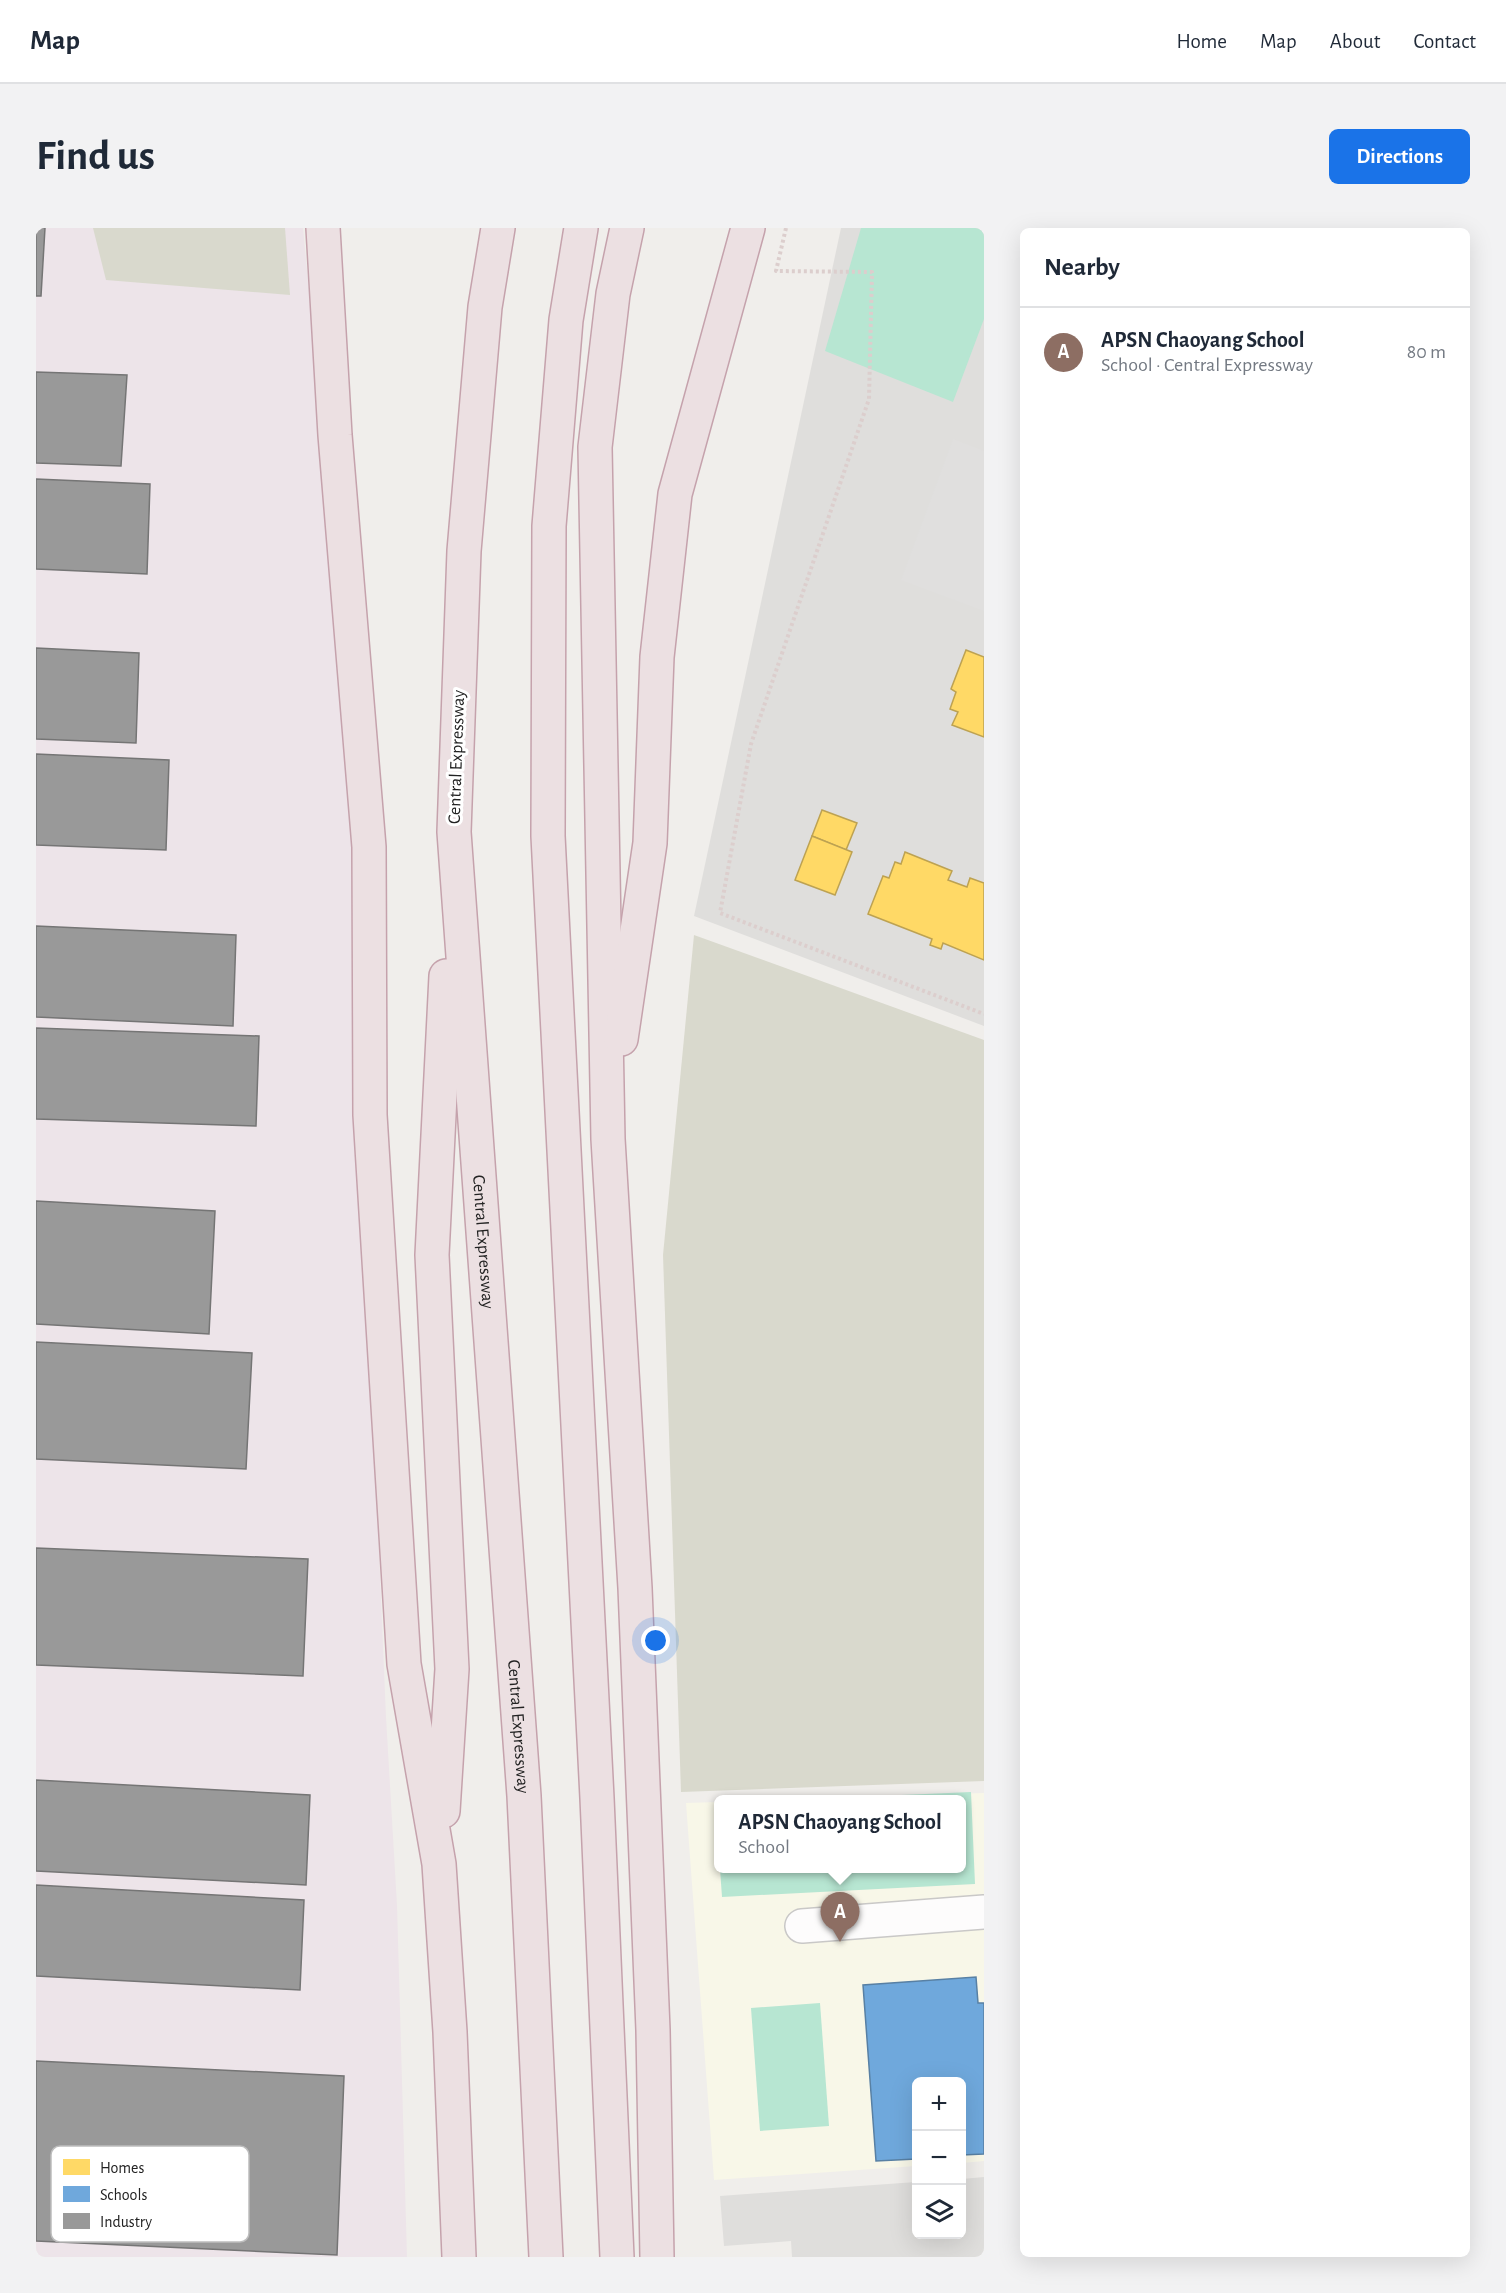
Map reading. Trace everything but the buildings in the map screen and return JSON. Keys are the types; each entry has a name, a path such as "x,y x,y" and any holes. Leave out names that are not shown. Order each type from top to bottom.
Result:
{"highway":[{"path":"323,228 335,435 369,847 370,1115 404,1664 440,1864 450,2032 459,2257"},
{"name":"Central Expressway","path":"498,228 485,307 464,551 454,832 524,1796 546,2257"},
{"path":"581,228 566,320 549,526 548,836 598,1809 617,2257"},
{"path":"627,228 613,294 595,447 608,1139 636,1600 653,2030 657,2257"},
{"path":"608,1139 650,843 657,657 675,494 748,228"},
{"path":"440,1864 452,1669 432,1255 454,832"}],"lane":[{"path":"802,1926 984,1912"}],"path":[{"path":"786,228 776,271 872,272 869,399 752,744 720,913 984,1014"}],"shaded area":[{"path":"36,228 303,228 362,849 361,1127 386,1717 397,1905 407,2257 36,2257"},
{"path":"93,228 285,228 290,295 106,280"},
{"path":"841,228 984,228 984,1026 694,916"},
{"path":"953,439 984,451 984,611 901,580"},
{"path":"694,935 984,1040 984,1781 681,1792 663,1255"},
{"path":"984,1793 984,2161 966,2163 966,2077 912,2077 912,2166 714,2180 686,1803 714,1802 714,1873 966,1873 966,1795 920,1795"},
{"path":"984,2177 984,2257 792,2257 791,2241 724,2246 720,2196 912,2182 912,2239 966,2239 966,2179"}],"green space":[{"path":"861,228 984,228 984,319 953,402 825,351"},
{"path":"971,1792 975,1884 722,1897 720,1873 966,1873 966,1795 902,1795"},
{"path":"820,2003 829,2126 760,2131 751,2008"}],"place":[{"name":"APSN Chaoyang School","path":"840,1942"}]}
